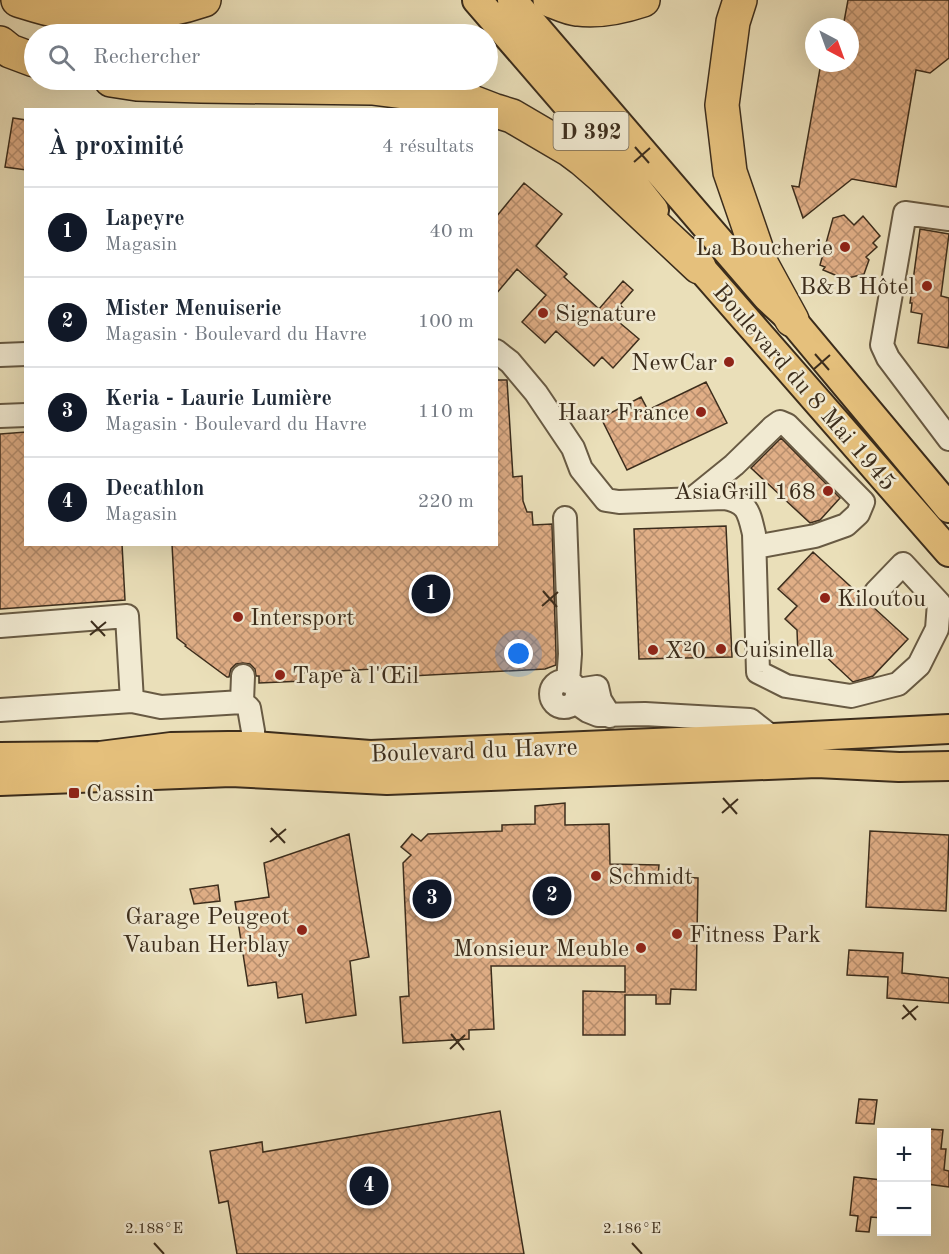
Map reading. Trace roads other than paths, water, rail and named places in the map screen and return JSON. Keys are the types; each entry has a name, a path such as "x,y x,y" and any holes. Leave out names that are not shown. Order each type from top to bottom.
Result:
{"highway":[{"path":"18,0 58,11 97,14 168,10 204,0"},
{"path":"550,0 576,9 603,9 626,6 644,0"},
{"path":"740,0 733,22 722,105 730,172 762,265 784,313"},
{"path":"0,43 10,51 24,56"},
{"path":"388,90 467,100 489,108"},
{"path":"498,111 512,116 582,159 699,267"}],"main road":[{"name":"Boulevard du 8 Mai 1945","path":"477,0 498,24"},
{"name":"Boulevard du 8 Mai 1945","path":"512,0 759,288 784,313 949,508"},
{"name":"Boulevard du 8 Mai 1945","path":"498,24 604,147 699,267 949,552"},
{"path":"752,327 784,313"},
{"name":"Boulevard du Havre","path":"0,757 100,756 171,747 254,746 370,754 949,729"},
{"name":"Boulevard du Havre","path":"0,781 231,772 387,780 817,763 899,767 949,766"}],"street":[{"path":"949,219 905,213 882,345 888,358 949,439"},
{"path":"498,353 510,362 536,393 573,448 581,469 606,500 619,502 724,498 735,500 744,506 749,513 754,534 758,672 786,686 851,696 898,684 919,665 937,629 939,603 903,564 876,592"},
{"path":"0,355 24,354"},
{"path":"0,416 24,415"},
{"path":"692,499 734,465 780,422 787,425 863,502 858,514 846,525 815,536 755,547"},
{"path":"565,518 570,654 579,690 588,711 610,716 645,714 750,720 773,738"},
{"path":"0,626 127,616 132,701"},
{"path":"242,702 243,676"},
{"path":"0,710 132,701 161,707 242,702 249,708 254,730 254,746"}],"place":[{"name":"La Boucherie","path":"845,247"},
{"name":"B&B Hôtel","path":"927,286"},
{"name":"Signature","path":"543,313"},
{"name":"NewCar","path":"729,362"},
{"name":"Haar France","path":"701,412"},
{"name":"AsiaGrill 168","path":"828,491"},
{"name":"Lapeyre","path":"431,594"},
{"name":"Kiloutou","path":"825,598"},
{"name":"Intersport","path":"238,617"},
{"name":"Cuisinella","path":"721,649"},
{"name":"X²0","path":"653,650"},
{"name":"Tape à l'Œil","path":"280,675"},
{"name":"Cassin","path":"74,793"},
{"name":"Schmidt","path":"596,876"},
{"name":"Mister Menuiserie","path":"552,896"},
{"name":"Keria - Laurie Lumière","path":"432,899"},
{"name":"Garage Peugeot Vauban Herblay","path":"302,930"},
{"name":"Fitness Park","path":"677,934"},
{"name":"Monsieur Meuble","path":"641,948"},
{"name":"Decathlon","path":"369,1186"}]}
